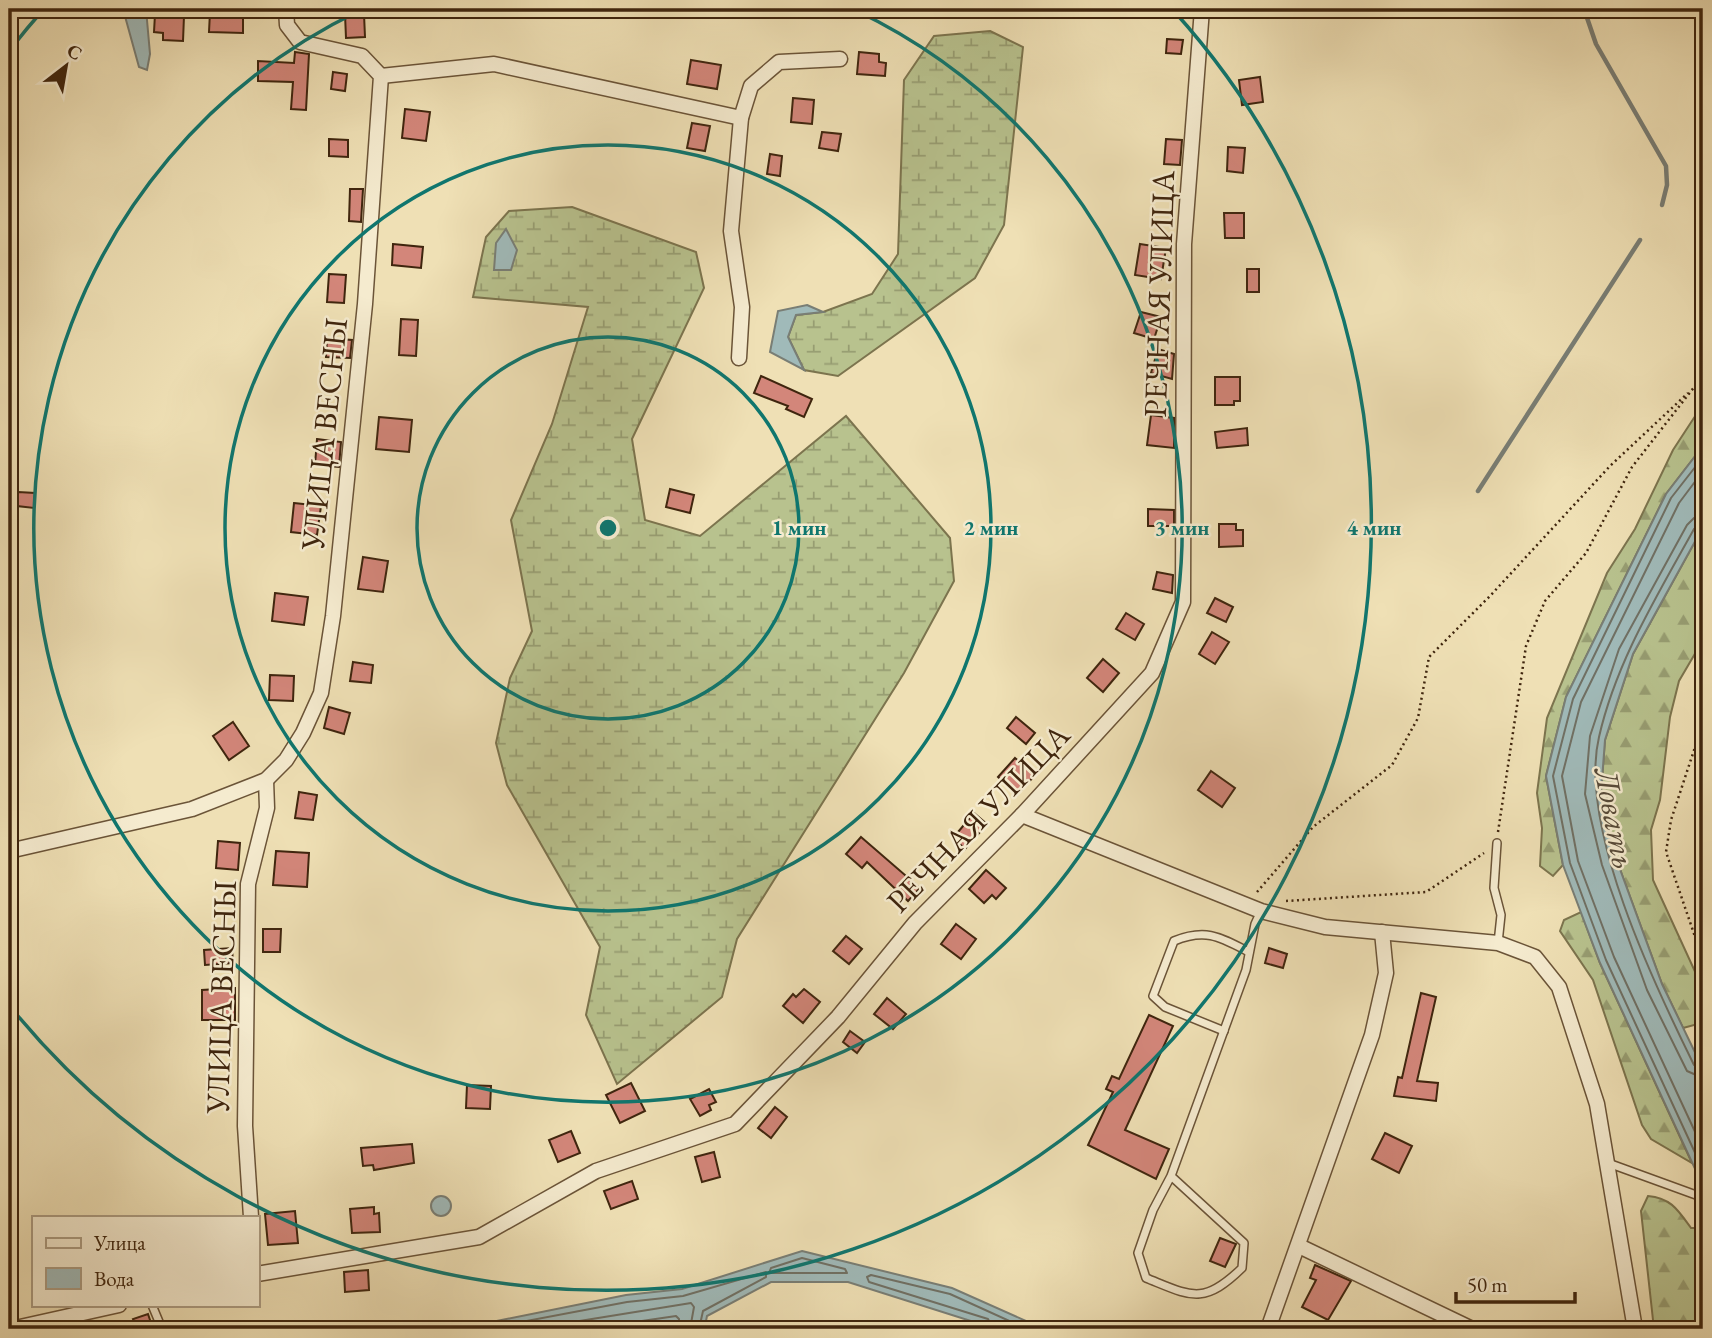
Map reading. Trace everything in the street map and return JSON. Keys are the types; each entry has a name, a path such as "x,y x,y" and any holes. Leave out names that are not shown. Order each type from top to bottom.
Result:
{"street":[{"path":"286,9 288,25 300,42 362,55 381,76 494,64 741,118"},
{"name":"РЕЧНАЯ УЛИЦА","path":"259,1274 479,1237 596,1171 735,1124 838,1017 915,923 1022,815 1152,673 1183,602 1184,244 1202,9"},
{"path":"739,358 742,307 731,231 741,118 751,86 779,62 840,59"},
{"name":"УЛИЦА ВЕСНЫ","path":"9,851 192,808 266,780 286,760 303,733 321,693 333,616 365,303 381,76"},
{"name":"УЛИЦА ВЕСНЫ","path":"251,1216 245,1126 248,884 267,808 266,780"},
{"path":"1022,815 1261,911 1325,927 1498,943 1535,957 1559,987 1597,1104 1635,1329"},
{"path":"1268,1329 1371,1035 1385,973 1382,932"},
{"path":"1298,1246 1472,1329"},
{"path":"12,1329 115,1306"}],"lane":[{"path":"1497,844 1493,888 1501,915 1498,943"},
{"path":"1171,1176 1244,1243 1242,1268 1222,1287 1193,1297 1146,1278 1138,1253 1153,1210 1171,1176 1224,1031 1261,911"},
{"path":"1224,1031 1165,1007 1153,996 1163,964 1174,941 1194,933 1219,937 1249,952"},
{"path":"1607,1163 1696,1195"},
{"path":"152,1306 162,1329"}],"path":[{"path":"1244,904 1271,880 1313,827 1392,765 1418,718 1429,657 1610,467 1695,386 1703,384"},
{"path":"1283,901 1426,892 1497,844 1526,646 1545,601 1586,553 1632,467 1695,386"},
{"path":"1703,723 1671,820 1666,852 1703,960"}],"green space":[{"path":"990,31 1023,47 1004,225 975,278 838,376 804,370 788,337 796,315 823,312 872,294 898,254 904,80 934,36"},
{"path":"572,207 696,252 704,288 632,439 645,520 700,536 846,416 950,538 954,581 904,673 737,939 722,997 617,1084 586,1015 600,947 507,785 496,743 510,678 532,631 511,520 552,424 588,307 473,297 486,237 509,211"},
{"path":"1703,404 1703,446 1666,494 1566,697 1546,776 1563,865 1553,876 1540,866 1542,828 1537,793 1547,718 1607,573 1635,529 1673,450"},
{"path":"1703,527 1703,640 1679,681 1670,717 1660,800 1651,830 1653,880 1703,989 1703,1017 1698,1024 1683,1028 1662,984 1617,861 1601,793 1605,740 1633,654"},
{"path":"1581,912 1600,963 1692,1163 1651,1139 1642,1125 1593,980 1560,931 1564,920"},
{"path":"1648,1196 1668,1202 1678,1210 1691,1228 1703,1228 1703,1329 1654,1329 1641,1211"}],"water":[{"path":"123,9 146,9 150,54 147,70 139,67"},
{"path":"506,229 517,250 511,270 494,270 496,243"},
{"path":"807,305 823,312 796,315 788,337 804,370 770,352 778,311"},
{"name":"Ловать","path":"1703,446 1703,527 1633,654 1605,740 1601,793 1617,861 1662,984 1703,1069 1703,1194 1697,1173 1600,963 1563,865 1546,776 1566,697 1666,494"},
{"path":"437,1196 445,1196 451,1206 445,1216 437,1216 431,1210 431,1202"},
{"path":"802,1251 952,1288 1044,1329 996,1329 848,1282 771,1282 707,1316 705,1326 717,1329 457,1329 626,1295 682,1289"}],"building":[{"path":"210,12 236,13 236,17 243,17 243,33 209,32"},
{"path":"155,14 184,16 183,41 163,40 163,33 154,32"},
{"path":"345,14 364,14 365,37 346,38"},
{"path":"1167,39 1183,40 1181,54 1166,53"},
{"path":"295,52 309,54 306,110 291,109 293,82 258,81 258,61 294,63"},
{"path":"859,52 879,54 879,62 886,63 885,76 857,74"},
{"path":"691,60 721,65 717,89 687,84"},
{"path":"333,72 347,74 345,91 331,89"},
{"path":"1260,77 1263,102 1242,105 1239,80"},
{"path":"793,98 814,100 812,124 791,122"},
{"path":"405,109 430,112 426,141 402,138"},
{"path":"692,123 710,126 705,151 687,148"},
{"path":"822,132 841,134 838,151 819,148"},
{"path":"329,139 348,140 348,157 329,156"},
{"path":"1166,139 1182,140 1180,165 1164,164"},
{"path":"1228,147 1245,148 1243,173 1227,171"},
{"path":"770,154 782,156 780,176 767,174"},
{"path":"350,189 363,189 361,222 349,221"},
{"path":"1224,213 1244,213 1244,238 1225,238"},
{"path":"393,244 423,247 421,268 392,265"},
{"path":"1140,244 1166,248 1161,279 1135,275"},
{"path":"1247,269 1259,269 1259,292 1247,292"},
{"path":"329,274 346,275 344,303 327,302"},
{"path":"1141,312 1161,317 1154,339 1134,333"},
{"path":"401,319 418,320 416,356 399,355"},
{"path":"327,338 352,340 350,358 326,357"},
{"path":"1158,349 1174,354 1172,379 1151,373"},
{"path":"761,376 812,399 804,417 786,409 788,406 754,393"},
{"path":"1215,377 1240,377 1240,401 1234,401 1234,405 1215,405"},
{"path":"1151,415 1174,418 1174,448 1147,445"},
{"path":"379,417 412,420 409,452 376,449"},
{"path":"1247,428 1248,445 1217,448 1215,432"},
{"path":"317,439 341,442 339,467 315,465"},
{"path":"670,489 694,495 690,513 666,507"},
{"path":"18,492 35,493 34,508 17,506"},
{"path":"294,503 321,506 317,535 291,532"},
{"path":"1148,509 1174,510 1174,526 1148,526"},
{"path":"1219,524 1236,524 1236,530 1243,530 1243,546 1219,547"},
{"path":"363,557 388,561 383,592 358,589"},
{"path":"1157,572 1173,575 1172,593 1153,589"},
{"path":"275,593 308,597 304,625 272,621"},
{"path":"1215,598 1233,607 1226,622 1207,613"},
{"path":"1126,613 1144,624 1135,640 1116,629"},
{"path":"1212,632 1229,642 1215,664 1199,654"},
{"path":"1103,659 1119,673 1103,692 1087,678"},
{"path":"353,662 373,665 371,683 350,681"},
{"path":"270,675 294,676 293,701 269,700"},
{"path":"329,707 350,713 344,734 324,728"},
{"path":"1016,717 1035,733 1026,744 1007,728"},
{"path":"233,722 249,746 229,760 213,736"},
{"path":"1015,758 1035,775 1017,795 998,777"},
{"path":"1211,771 1235,788 1222,807 1198,790"},
{"path":"299,792 317,795 313,820 295,818"},
{"path":"974,813 987,824 965,849 953,838"},
{"path":"861,837 920,888 908,901 867,862 862,868 846,854"},
{"path":"218,841 240,843 238,870 216,868"},
{"path":"276,851 309,853 307,887 273,885"},
{"path":"986,870 1006,888 996,899 992,895 984,903 969,889"},
{"path":"956,924 976,939 961,959 941,944"},
{"path":"263,929 281,929 280,952 263,952"},
{"path":"846,936 862,949 849,964 833,951"},
{"path":"232,948 233,963 205,965 204,950"},
{"path":"1269,948 1287,954 1283,968 1265,963"},
{"path":"235,988 235,1020 202,1020 202,990"},
{"path":"804,989 820,1002 803,1023 783,1006 793,994 796,997"},
{"path":"1421,993 1436,997 1417,1081 1438,1083 1436,1101 1394,1096 1398,1077 1402,1078"},
{"path":"887,998 906,1014 893,1029 874,1014"},
{"path":"1149,1015 1173,1026 1125,1130 1169,1149 1156,1179 1088,1145 1113,1092 1106,1089 1112,1076 1119,1079"},
{"path":"850,1031 865,1042 857,1053 843,1042"},
{"path":"631,1083 645,1111 620,1123 606,1095"},
{"path":"467,1085 491,1086 490,1109 466,1108"},
{"path":"709,1089 716,1102 709,1105 711,1110 700,1116 690,1099"},
{"path":"775,1107 787,1117 771,1138 758,1128"},
{"path":"571,1131 580,1153 558,1162 549,1140"},
{"path":"1385,1133 1412,1146 1399,1173 1372,1159"},
{"path":"412,1144 414,1163 374,1170 373,1165 363,1166 361,1148"},
{"path":"714,1152 720,1177 702,1182 695,1157"},
{"path":"632,1181 638,1199 611,1209 604,1191"},
{"path":"374,1207 374,1214 379,1213 380,1232 352,1233 350,1209"},
{"path":"295,1211 298,1243 268,1245 265,1214"},
{"path":"1220,1238 1236,1244 1225,1267 1210,1261"},
{"path":"1315,1265 1351,1281 1328,1320 1302,1307 1316,1280 1310,1278"},
{"path":"368,1270 369,1290 345,1292 344,1272"},
{"path":"148,1314 153,1329 137,1329 133,1319"}],"waterway":[{"path":"1584,9 1596,44 1666,166 1667,185 1662,205"},
{"path":"1478,491 1640,240"}]}
